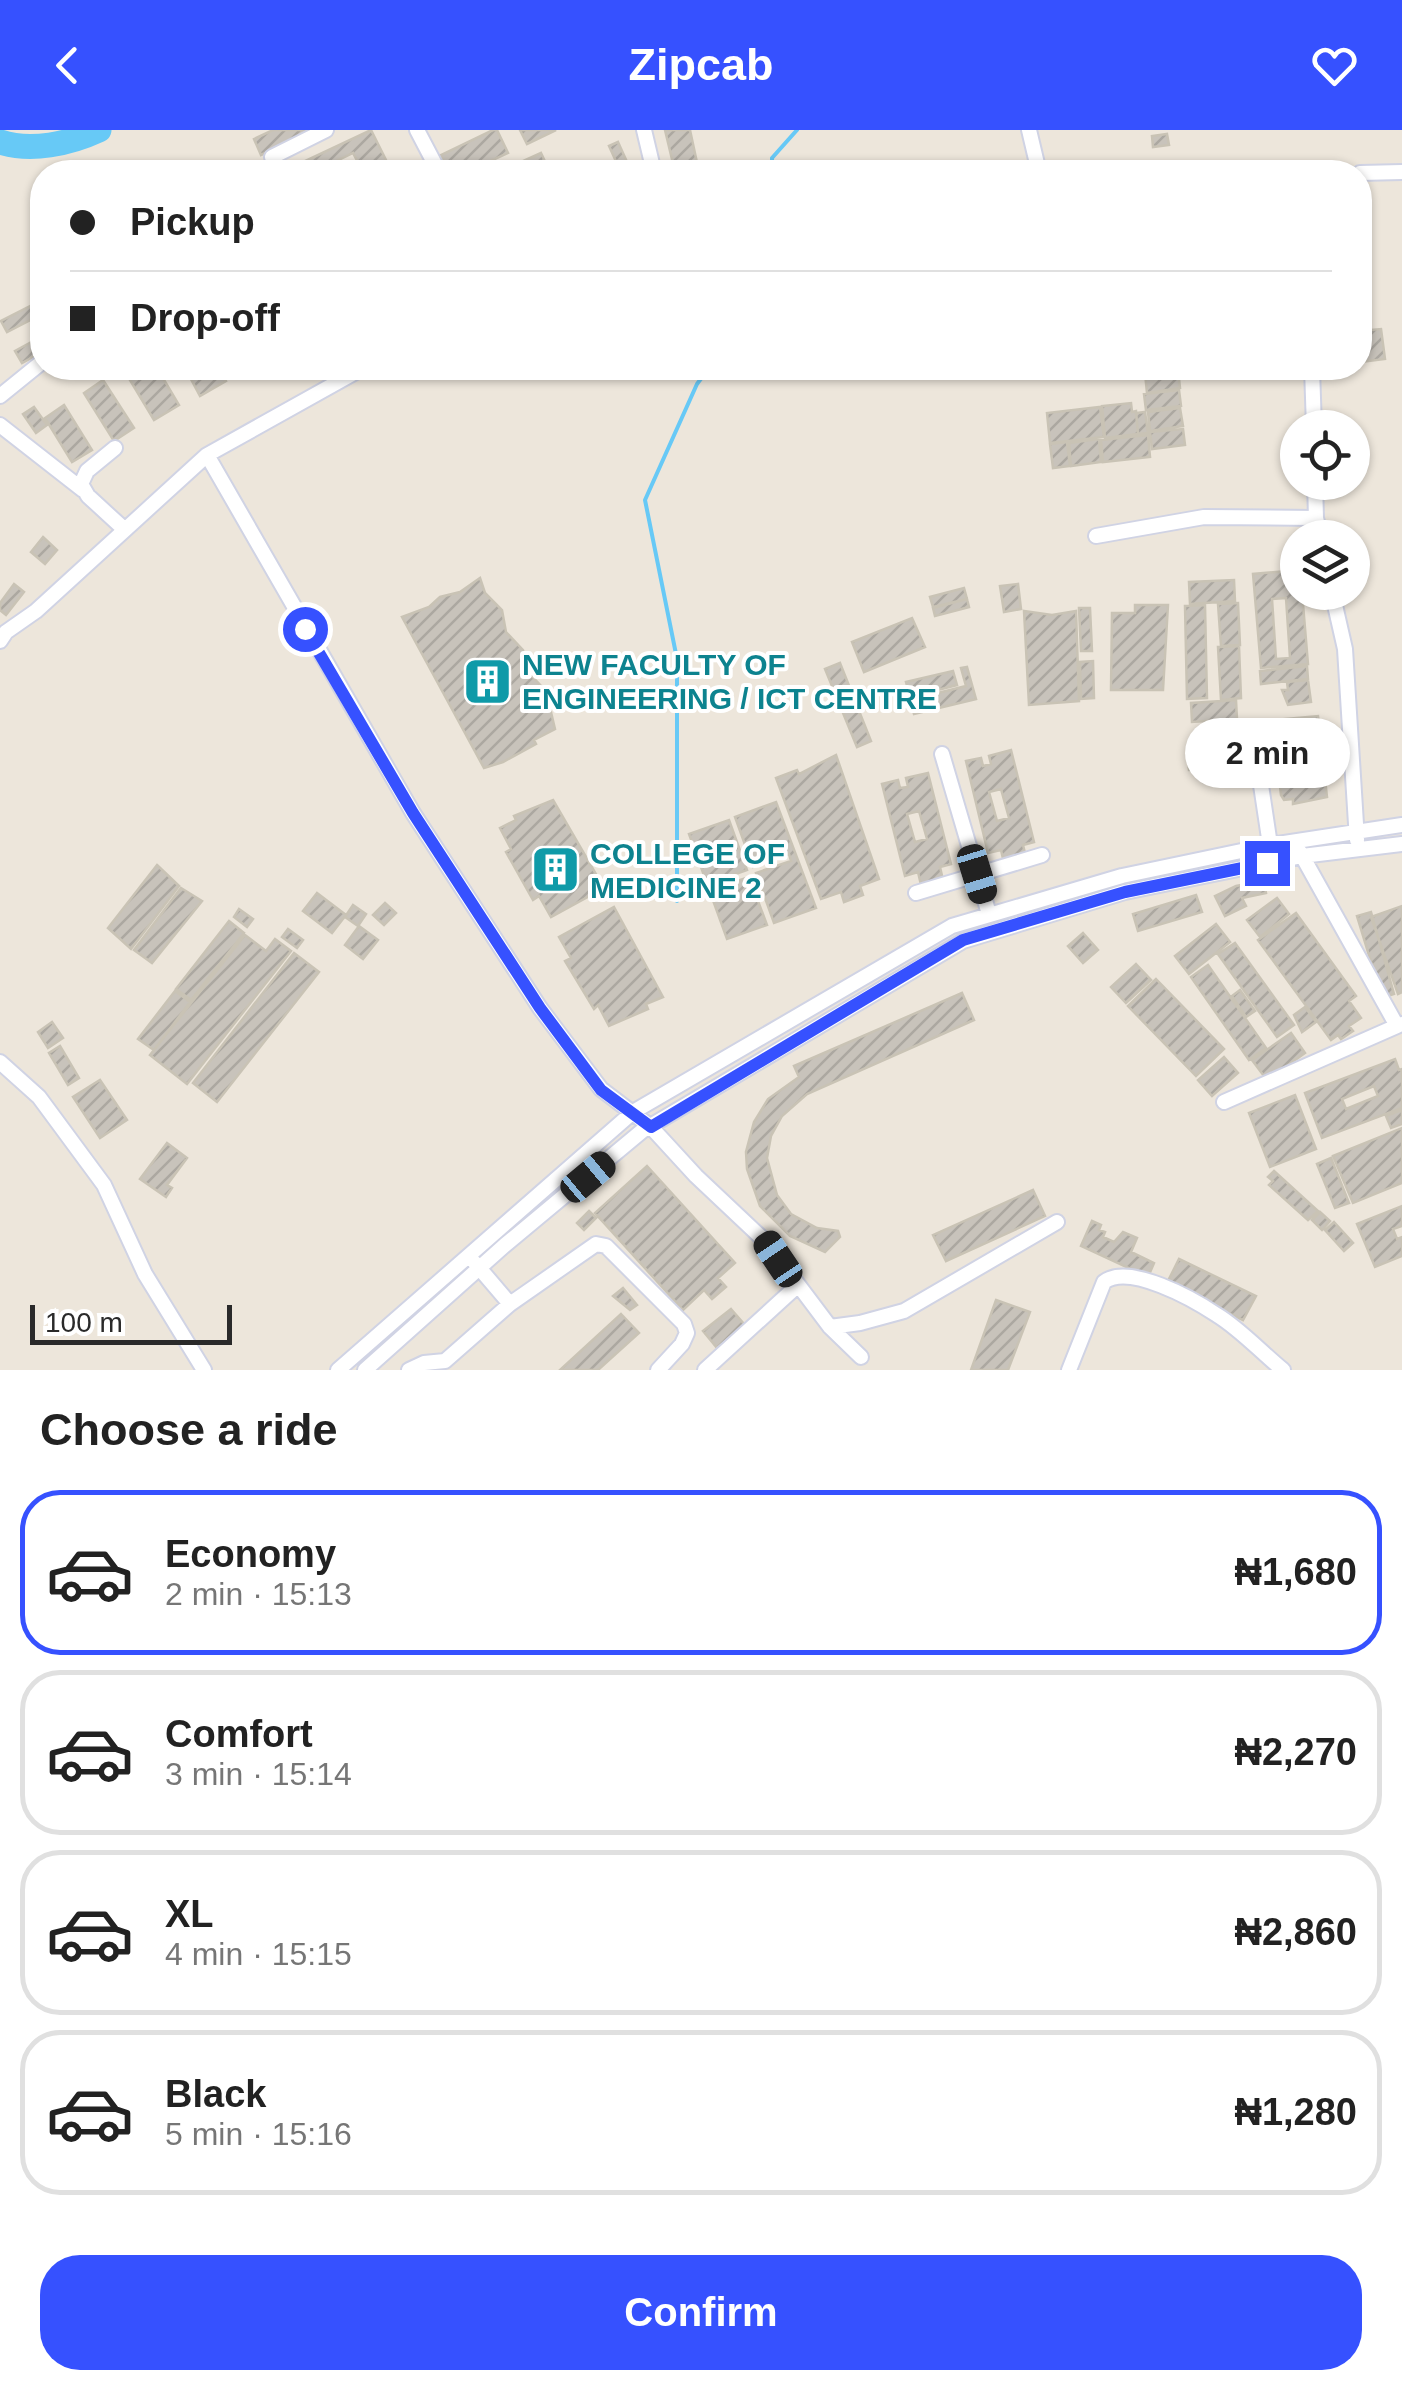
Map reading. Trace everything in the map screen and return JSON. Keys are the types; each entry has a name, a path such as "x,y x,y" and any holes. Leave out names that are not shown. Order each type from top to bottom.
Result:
{"street":[{"path":"272,158 326,130"},
{"path":"417,130 433,160"},
{"path":"644,130 651,160"},
{"path":"1028,130 1036,160"},
{"path":"1372,173 1402,172"},
{"path":"0,396 30,372"},
{"path":"0,641 208,455 325,380"},
{"path":"1312,380 1313,410"},
{"path":"0,425 84,491 124,529"},
{"path":"84,491 83,476 115,448"},
{"path":"208,455 413,813 540,1008 601,1090 651,1127 671,1152 766,1242 830,1328 862,1357"},
{"path":"1096,536 1204,517 1316,518 1316,500"},
{"path":"1336,610 1344,649 1357,840"},
{"path":"942,754 989,914"},
{"path":"1259,772 1270,845"},
{"path":"365,1370 480,1268 651,1127 963,940 1125,892 1302,856 1402,826"},
{"path":"338,1370 634,1112 952,926 1122,876 1270,845 1357,840 1402,844"},
{"path":"1224,1102 1400,1025 1295,841"},
{"path":"916,893 1042,855"},
{"path":"1020,904 1026,920"},
{"path":"0,1062 39,1096 104,1185 144,1274 204,1370"},
{"path":"830,1328 904,1311 1057,1222"},
{"path":"409,1370 424,1363 444,1361 510,1304 596,1244 606,1246 684,1324 687,1333 682,1344 658,1370"},
{"path":"468,1255 510,1304"},
{"path":"1070,1370 1104,1282 1113,1275 1124,1274 1150,1281 1219,1315 1283,1370"},
{"path":"705,1370 797,1286"}],"building":[{"path":"273,130 313,130 261,155 254,139"},
{"path":"371,130 386,160 357,160 353,153 339,160 307,160"},
{"path":"493,130 497,130 508,153 493,160 443,160 441,155"},
{"path":"520,130 556,130 527,144"},
{"path":"665,130 690,130 696,160 672,160"},
{"path":"1167,134 1169,145 1153,147 1152,136"},
{"path":"618,142 626,160 615,160 609,146"},
{"path":"541,153 544,160 526,160"},
{"path":"30,306 30,320 7,332 1,321"},
{"path":"1381,329 1385,359 1372,361 1372,330"},
{"path":"30,343 30,359 22,363 15,351"},
{"path":"103,380 134,428 114,441 84,393"},
{"path":"130,380 164,380 179,405 154,420"},
{"path":"191,380 225,380 226,381 200,396"},
{"path":"1146,380 1179,380 1180,388 1147,393"},
{"path":"1179,390 1181,406 1146,410 1144,394"},
{"path":"1131,403 1132,412 1136,411 1138,434 1105,438 1102,406"},
{"path":"64,405 92,450 72,462 45,418"},
{"path":"34,407 47,425 36,433 23,414"},
{"path":"1100,407 1104,437 1050,443 1047,413"},
{"path":"1180,408 1183,426 1150,431 1148,412"},
{"path":"1145,412 1148,433 1138,434 1136,413"},
{"path":"1183,429 1185,445 1152,449 1150,432"},
{"path":"1148,435 1150,457 1103,462 1101,440"},
{"path":"1099,439 1101,462 1071,466 1069,443"},
{"path":"1067,442 1070,466 1053,468 1050,444"},
{"path":"43,537 57,550 45,564 31,552"},
{"path":"1280,572 1280,598 1272,599 1276,659 1290,658 1287,610 1304,610 1308,664 1261,668 1253,574"},
{"name":"NEW FACULTY OF ENGINEERING / ICT CENTRE","path":"480,578 485,593 502,610 506,632 523,650 528,672 546,691 555,729 534,740 536,744 484,768 402,617 429,607 440,597 460,592"},
{"path":"1234,580 1235,601 1190,604 1189,582"},
{"path":"14,584 24,592 6,615 0,610 0,603"},
{"path":"1018,584 1021,609 1004,612 1000,586"},
{"path":"964,588 967,599 933,607 930,597"},
{"path":"967,599 969,607 935,616 933,608"},
{"path":"1238,603 1240,645 1221,646 1218,604"},
{"path":"1135,605 1168,605 1163,690 1111,690 1112,613 1135,613"},
{"path":"1205,605 1207,698 1187,699 1185,606"},
{"path":"1079,608 1090,608 1092,651 1081,651"},
{"path":"1024,611 1052,615 1076,611 1079,701 1029,705"},
{"path":"912,618 925,647 864,672 852,642"},
{"path":"1239,646 1241,698 1221,700 1218,647"},
{"path":"1093,661 1094,698 1081,699 1080,662"},
{"path":"840,663 871,741 857,747 825,669"},
{"path":"1307,666 1308,679 1261,684 1260,671"},
{"path":"967,667 976,699 914,714 910,700 966,686 961,668"},
{"path":"953,671 957,685 910,697 906,682"},
{"path":"1308,680 1311,702 1288,705 1282,690 1288,690 1287,682"},
{"path":"1236,700 1237,719 1192,722 1191,703"},
{"path":"1318,716 1327,797 1293,804 1293,799 1284,800 1281,795 1273,725 1275,720"},
{"path":"1262,731 1266,766 1246,769 1247,776 1236,778 1235,767 1223,768 1221,745 1243,743 1243,749 1253,748 1252,732"},
{"path":"1011,750 1034,842 1023,845 1026,857 1004,863 1001,850 988,853 966,761 981,758 983,766 991,764 989,756","holes":["1001,789 1009,818 997,821 989,792"]},
{"path":"1213,752 1216,781 1203,782 1201,769 1189,770 1187,755"},
{"path":"836,755 879,879 860,886 863,895 844,902 841,892 821,899 776,778 797,770 799,774"},
{"path":"928,773 951,864 940,867 943,880 921,885 918,872 905,876 882,784 898,780 900,788 908,787 906,778","holes":["919,811 927,839 915,842 907,814"]},
{"name":"COLLEGE OF MEDICINE 2","path":"553,800 604,888 551,917 539,896 533,900 506,852 511,849 500,828 516,820 514,816"},
{"path":"776,802 816,908 774,923 756,873 791,861 789,854 753,867 735,817"},
{"path":"729,820 747,870 713,882 716,888 749,877 767,925 727,939 689,834"},
{"path":"157,865 179,886 131,949 108,928"},
{"path":"1264,881 1266,893 1242,898 1246,906 1225,916 1215,896 1236,886"},
{"path":"181,888 202,901 152,963 134,950"},
{"path":"317,893 346,915 332,933 303,911"},
{"path":"1196,895 1202,912 1138,931 1133,914"},
{"path":"1277,898 1289,914 1260,937 1247,920"},
{"path":"385,903 396,913 384,925 373,915"},
{"path":"353,905 366,914 358,926 345,917"},
{"path":"1402,906 1402,992 1398,994 1371,917"},
{"path":"614,907 663,997 646,1004 648,1009 609,1026 565,961 571,958 559,937"},
{"path":"239,909 253,919 247,927 234,917"},
{"path":"1371,912 1394,994 1382,998 1357,916"},
{"path":"1296,913 1356,996 1349,1001 1361,1018 1349,1026 1353,1031 1341,1039 1338,1035 1331,1040 1258,940"},
{"path":"229,921 244,933 191,1000 176,989"},
{"path":"1216,924 1230,942 1189,974 1175,956"},
{"path":"359,926 378,940 363,959 345,945"},
{"path":"288,929 303,940 297,948 282,937"},
{"path":"1083,933 1098,950 1083,963 1068,946"},
{"path":"245,935 266,951 275,939 291,951 187,1084 150,1055"},
{"path":"1235,943 1294,1025 1277,1037 1218,954"},
{"path":"294,953 319,972 217,1102 193,1083"},
{"path":"1136,964 1151,980 1126,1003 1111,987"},
{"path":"1208,965 1266,1048 1249,1060 1191,977"},
{"path":"1156,979 1224,1049 1196,1076 1128,1006"},
{"path":"1240,990 1255,1011 1246,1017 1232,996"},
{"path":"175,991 190,1002 154,1050 138,1039"},
{"path":"962,993 974,1020 807,1094 782,1116 771,1136 767,1158 777,1195 791,1214 817,1228 838,1231 840,1237 825,1252 790,1236 760,1206 747,1169 746,1152 754,1122 768,1099 799,1077 794,1066"},
{"path":"1305,1007 1316,1022 1302,1032 1294,1015"},
{"path":"52,1022 63,1038 48,1048 38,1032"},
{"path":"1291,1033 1305,1053 1267,1080 1252,1060"},
{"path":"60,1046 79,1078 68,1085 49,1053"},
{"path":"1224,1057 1238,1073 1212,1096 1198,1080"},
{"path":"1395,1059 1399,1070 1402,1069 1402,1108 1322,1138 1305,1093","holes":["1374,1086 1378,1096 1346,1109 1342,1099"]},
{"path":"100,1080 127,1120 100,1138 73,1097"},
{"path":"1295,1095 1316,1149 1270,1167 1249,1113"},
{"path":"1402,1110 1402,1124 1391,1128 1386,1116"},
{"path":"1402,1128 1402,1183 1353,1203 1333,1156"},
{"path":"167,1143 187,1158 167,1185 172,1188 166,1197 140,1179"},
{"path":"1331,1158 1349,1203 1335,1208 1317,1164"},
{"path":"647,1166 735,1263 718,1278 726,1287 712,1299 704,1290 683,1310 595,1213"},
{"path":"1274,1171 1318,1211 1308,1220 1269,1185 1273,1181 1268,1177"},
{"path":"1033,1190 1045,1216 946,1261 933,1235"},
{"path":"1402,1206 1402,1226 1393,1229 1397,1239 1402,1237 1402,1256 1375,1267 1357,1224"},
{"path":"589,1211 596,1218 584,1230 577,1223"},
{"path":"1320,1212 1330,1221 1322,1230 1312,1220"},
{"path":"1092,1221 1101,1225 1103,1237 1114,1242 1123,1232 1137,1238 1131,1252 1154,1263 1148,1277 1081,1246"},
{"path":"1334,1222 1353,1243 1344,1251 1325,1230"},
{"path":"1179,1259 1256,1296 1243,1320 1167,1283"},
{"path":"623,1288 637,1305 630,1310 613,1296"},
{"path":"996,1300 1030,1312 1008,1370 971,1370"},
{"path":"731,1309 745,1325 717,1348 703,1331"},
{"path":"621,1314 639,1333 598,1370 560,1370"}],"waterway":[{"path":"0,142 50,145 99,130"},
{"path":"772,160 797,130"},
{"path":"677,901 677,659 645,500 700,380"}],"place":[{"name":"NEW FACULTY OF ENGINEERING / ICT CENTRE","path":"487,681"},
{"name":"COLLEGE OF MEDICINE 2","path":"555,870"}],"route":[{"path":"305,629 413,813 540,1008 601,1090 651,1127 963,940 1125,892 1267,863"}]}
